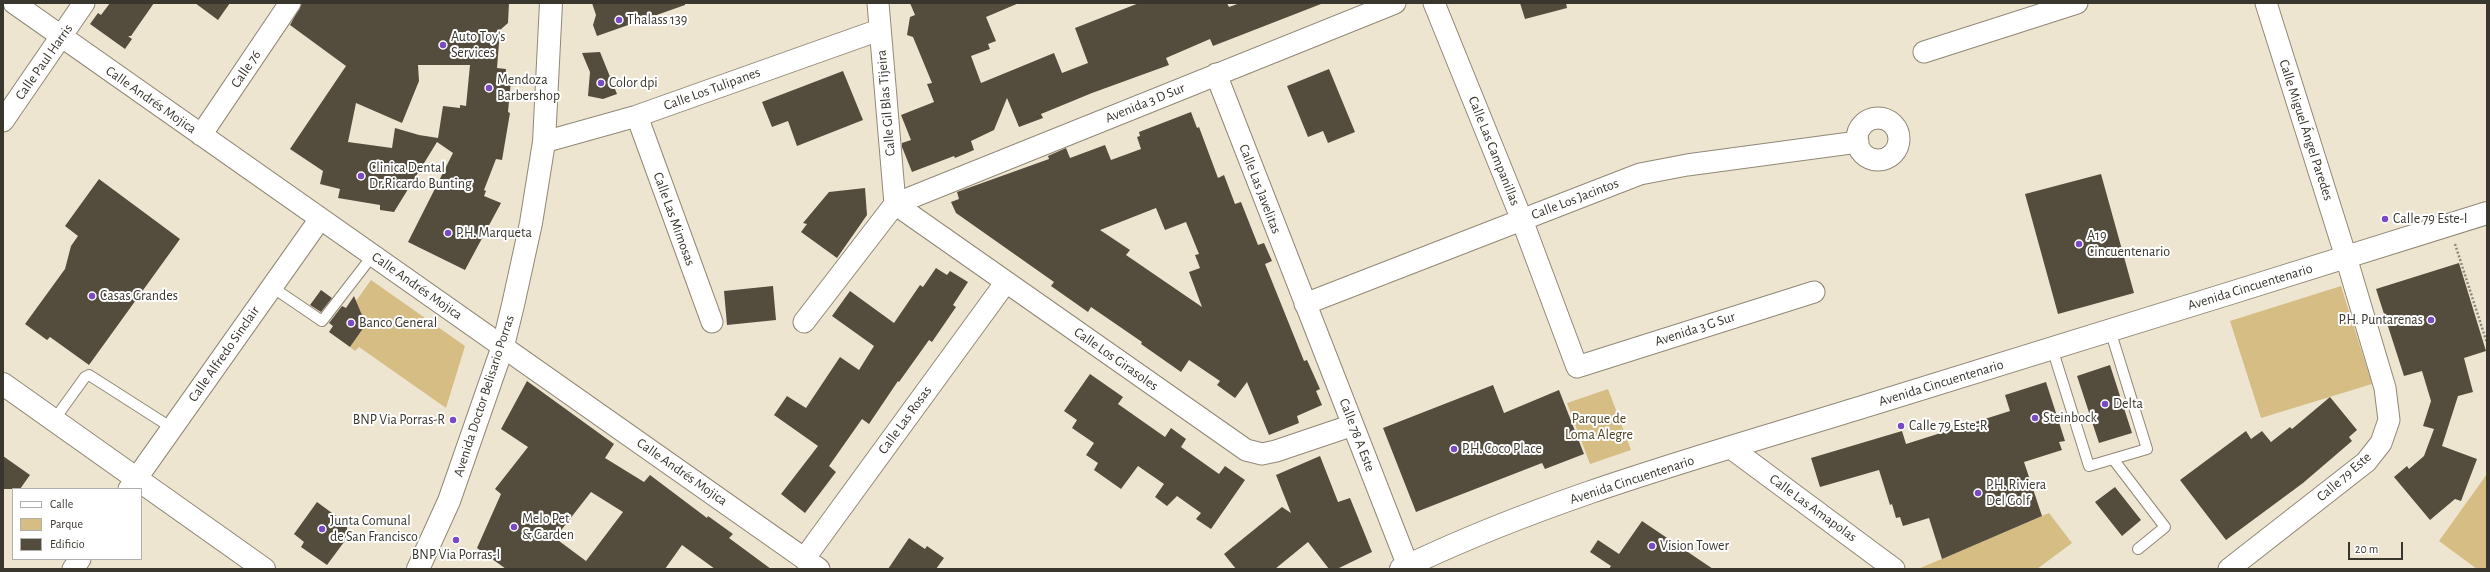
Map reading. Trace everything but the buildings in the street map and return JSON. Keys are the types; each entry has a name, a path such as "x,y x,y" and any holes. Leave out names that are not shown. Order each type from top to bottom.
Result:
{"main road":[{"name":"Avenida Doctor Belisario Porras","path":"418,569 449,501 503,346 531,223 544,142 551,3"},
{"name":"Avenida Cincuentenario","path":"1404,567 1460,540 1588,494 1731,448 2487,213"},
{"path":"3,384 54,420 132,484"},
{"path":"142,490 264,569"}],"street":[{"name":"Calle Andrés Mojica","path":"14,3 811,564"},
{"name":"Calle Paul Harris","path":"3,121 84,3"},
{"name":"Calle 76","path":"201,135 290,3"},
{"name":"Calle Gil Blas Tijeira","path":"878,3 879,30 895,204"},
{"name":"Avenida 3 D Sur","path":"895,204 1395,3"},
{"name":"Calle Las Campanillas","path":"1434,3 1522,220 1577,367"},
{"path":"1924,52 2077,3"},
{"name":"Calle Miguel Ángel Paredes","path":"2266,3 2346,257"},
{"name":"Calle Los Tulipanes","path":"544,142 637,116 879,30"},
{"name":"Calle Las Javelitas","path":"1216,74 1305,304"},
{"name":"Calle Las Mimosas","path":"637,116 712,322"},
{"name":"Calle Los Jacintos","path":"1305,304 1640,174 1687,165 1858,142"},
{"path":"804,322 895,204"},
{"name":"Calle Los Girasoles","path":"895,204 1246,450 1262,454 1276,451 1353,425"},
{"name":"Calle Alfredo Sinclair","path":"132,484 320,219"},
{"name":"Calle 79 Este","path":"2230,569 2366,462 2381,443 2388,420 2385,388 2346,257"},
{"name":"Calle Las Rosas","path":"811,564 1006,282"},
{"name":"Avenida 3 G Sur","path":"1577,367 1814,292"},
{"name":"Calle 78 A Este","path":"1305,304 1353,425 1404,567"},
{"name":"Calle Las Amapolas","path":"1731,448 1894,569"},
{"path":"73,569 79,560"}],"lane":[{"path":"272,287 322,321 373,255"},
{"path":"2052,348 2089,466 2147,449 2110,330"},
{"path":"54,420 85,377 89,375 172,428"},
{"path":"2113,459 2165,526 2138,549"}],"path":[{"path":"2455,243 2487,343"}],"green space":[{"path":"371,280 465,346 446,408 359,347 355,351 350,347 369,320 362,315 356,301"},
{"path":"2341,286 2372,384 2261,418 2230,321"},
{"name":"Parque de Loma Alegre","path":"1608,389 1631,450 1590,464 1567,403"},
{"path":"2487,474 2487,569 2477,569 2439,541"},
{"path":"2049,513 2072,543 2037,569 1918,569"}],"place":[{"name":"Thalass 139","path":"619,20"},
{"name":"Auto Toy's Services","path":"443,45"},
{"name":"Color dpi","path":"601,83"},
{"name":"Mendoza Barbershop","path":"489,88"},
{"name":"Clinica Dental Dr.Ricardo Bunting","path":"361,176"},
{"name":"Calle 79 Este-I","path":"2385,219"},
{"name":"P.H. Marqueta","path":"448,233"},
{"name":"A19 Cincuentenario","path":"2079,244"},
{"name":"Casas Grandes","path":"92,296"},
{"name":"P.H. Puntarenas","path":"2431,320"},
{"name":"Banco General","path":"351,323"},
{"name":"Delta","path":"2105,404"},
{"name":"Steinbock","path":"2035,418"},
{"name":"BNP Via Porras-R","path":"453,420"},
{"name":"Calle 79 Este-R","path":"1901,426"},
{"name":"P.H. Coco Place","path":"1454,449"},
{"name":"P.H. Riviera Del Golf","path":"1978,493"},
{"name":"Melo Pet & Garden","path":"514,527"},
{"name":"Junta Comunal de San Francisco","path":"322,529"},
{"name":"BNP Via Porras-I","path":"456,540"},
{"name":"Vision Tower","path":"1652,546"}]}
